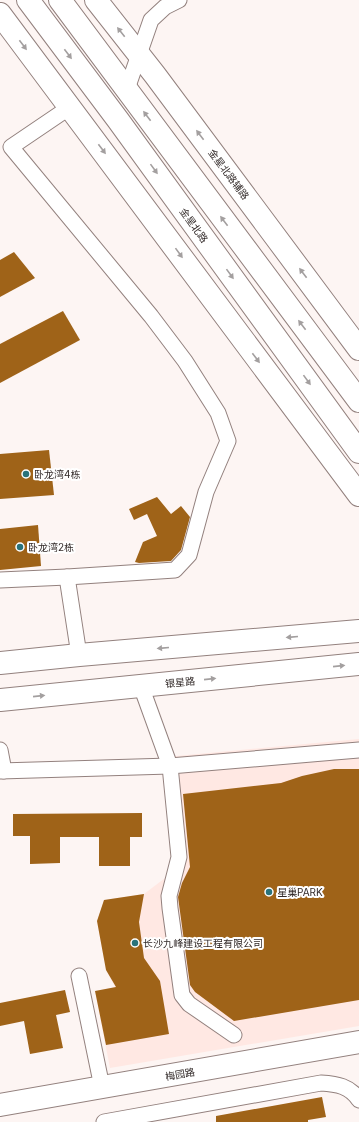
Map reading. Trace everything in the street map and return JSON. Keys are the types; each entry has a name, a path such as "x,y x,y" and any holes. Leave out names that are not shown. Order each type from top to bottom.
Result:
{"main road":[{"name":"金星北路","path":"28,0 118,120 359,452"},
{"path":"60,0 359,401"},
{"name":"金星北路辅路","path":"96,0 359,350"},
{"path":"0,14 359,495"},
{"path":"0,663 359,632"},
{"name":"银星路","path":"0,700 359,664"},
{"name":"梅园路","path":"0,1105 359,1034"},
{"name":"梅园路","path":"0,1098 101,1084 359,1042"}],"street":[{"path":"126,89 151,20 165,6 179,0"},
{"path":"0,580 175,570 189,555 206,492 228,441 218,413 185,361 151,316 11,147 70,107"},
{"path":"67,577 80,655"},
{"path":"141,686 170,766 179,857 169,896 179,982 182,995 189,1004 234,1035"},
{"path":"0,750 2,771 170,766 359,750"},
{"path":"80,976 101,1084"},
{"path":"104,1122 321,1084 336,1084 346,1088 355,1093 359,1100"}],"shaded area":[{"name":"星巢PARK","path":"359,739 359,1026 110,1068 95,991 115,987 106,970 97,921 104,900 144,894 177,869 166,757"}],"building":[{"path":"14,252 35,278 0,297 0,260"},
{"path":"63,311 80,340 0,383 0,344"},
{"name":"卧龙湾4栋","path":"49,450 54,495 0,499 0,454"},
{"path":"157,497 171,514 181,506 190,517 181,550 171,561 135,562 143,542 157,536 147,514 134,520 129,509"},
{"name":"卧龙湾2栋","path":"38,525 41,566 0,570 0,529"},
{"name":"星巢PARK","path":"334,769 359,769 359,1000 234,1021 195,992 190,985 178,897 182,883 190,867 183,794 281,783 302,776"},
{"path":"142,813 142,837 130,837 130,866 99,866 99,837 60,837 60,863 30,864 30,836 13,836 13,814"},
{"path":"144,894 139,922 144,958 160,981 169,1034 106,1045 95,991 116,987 106,970 97,921 104,900"},
{"path":"65,990 70,1012 56,1015 63,1048 30,1054 24,1021 0,1026 0,1003"},
{"path":"322,1097 326,1117 308,1120 308,1122 216,1122 216,1116"}],"place":[{"name":"卧龙湾4栋","path":"26,474"},
{"name":"卧龙湾2栋","path":"20,547"},
{"name":"星巢PARK","path":"269,892"},
{"name":"长沙九峰建设工程有限公司","path":"135,943"}]}
